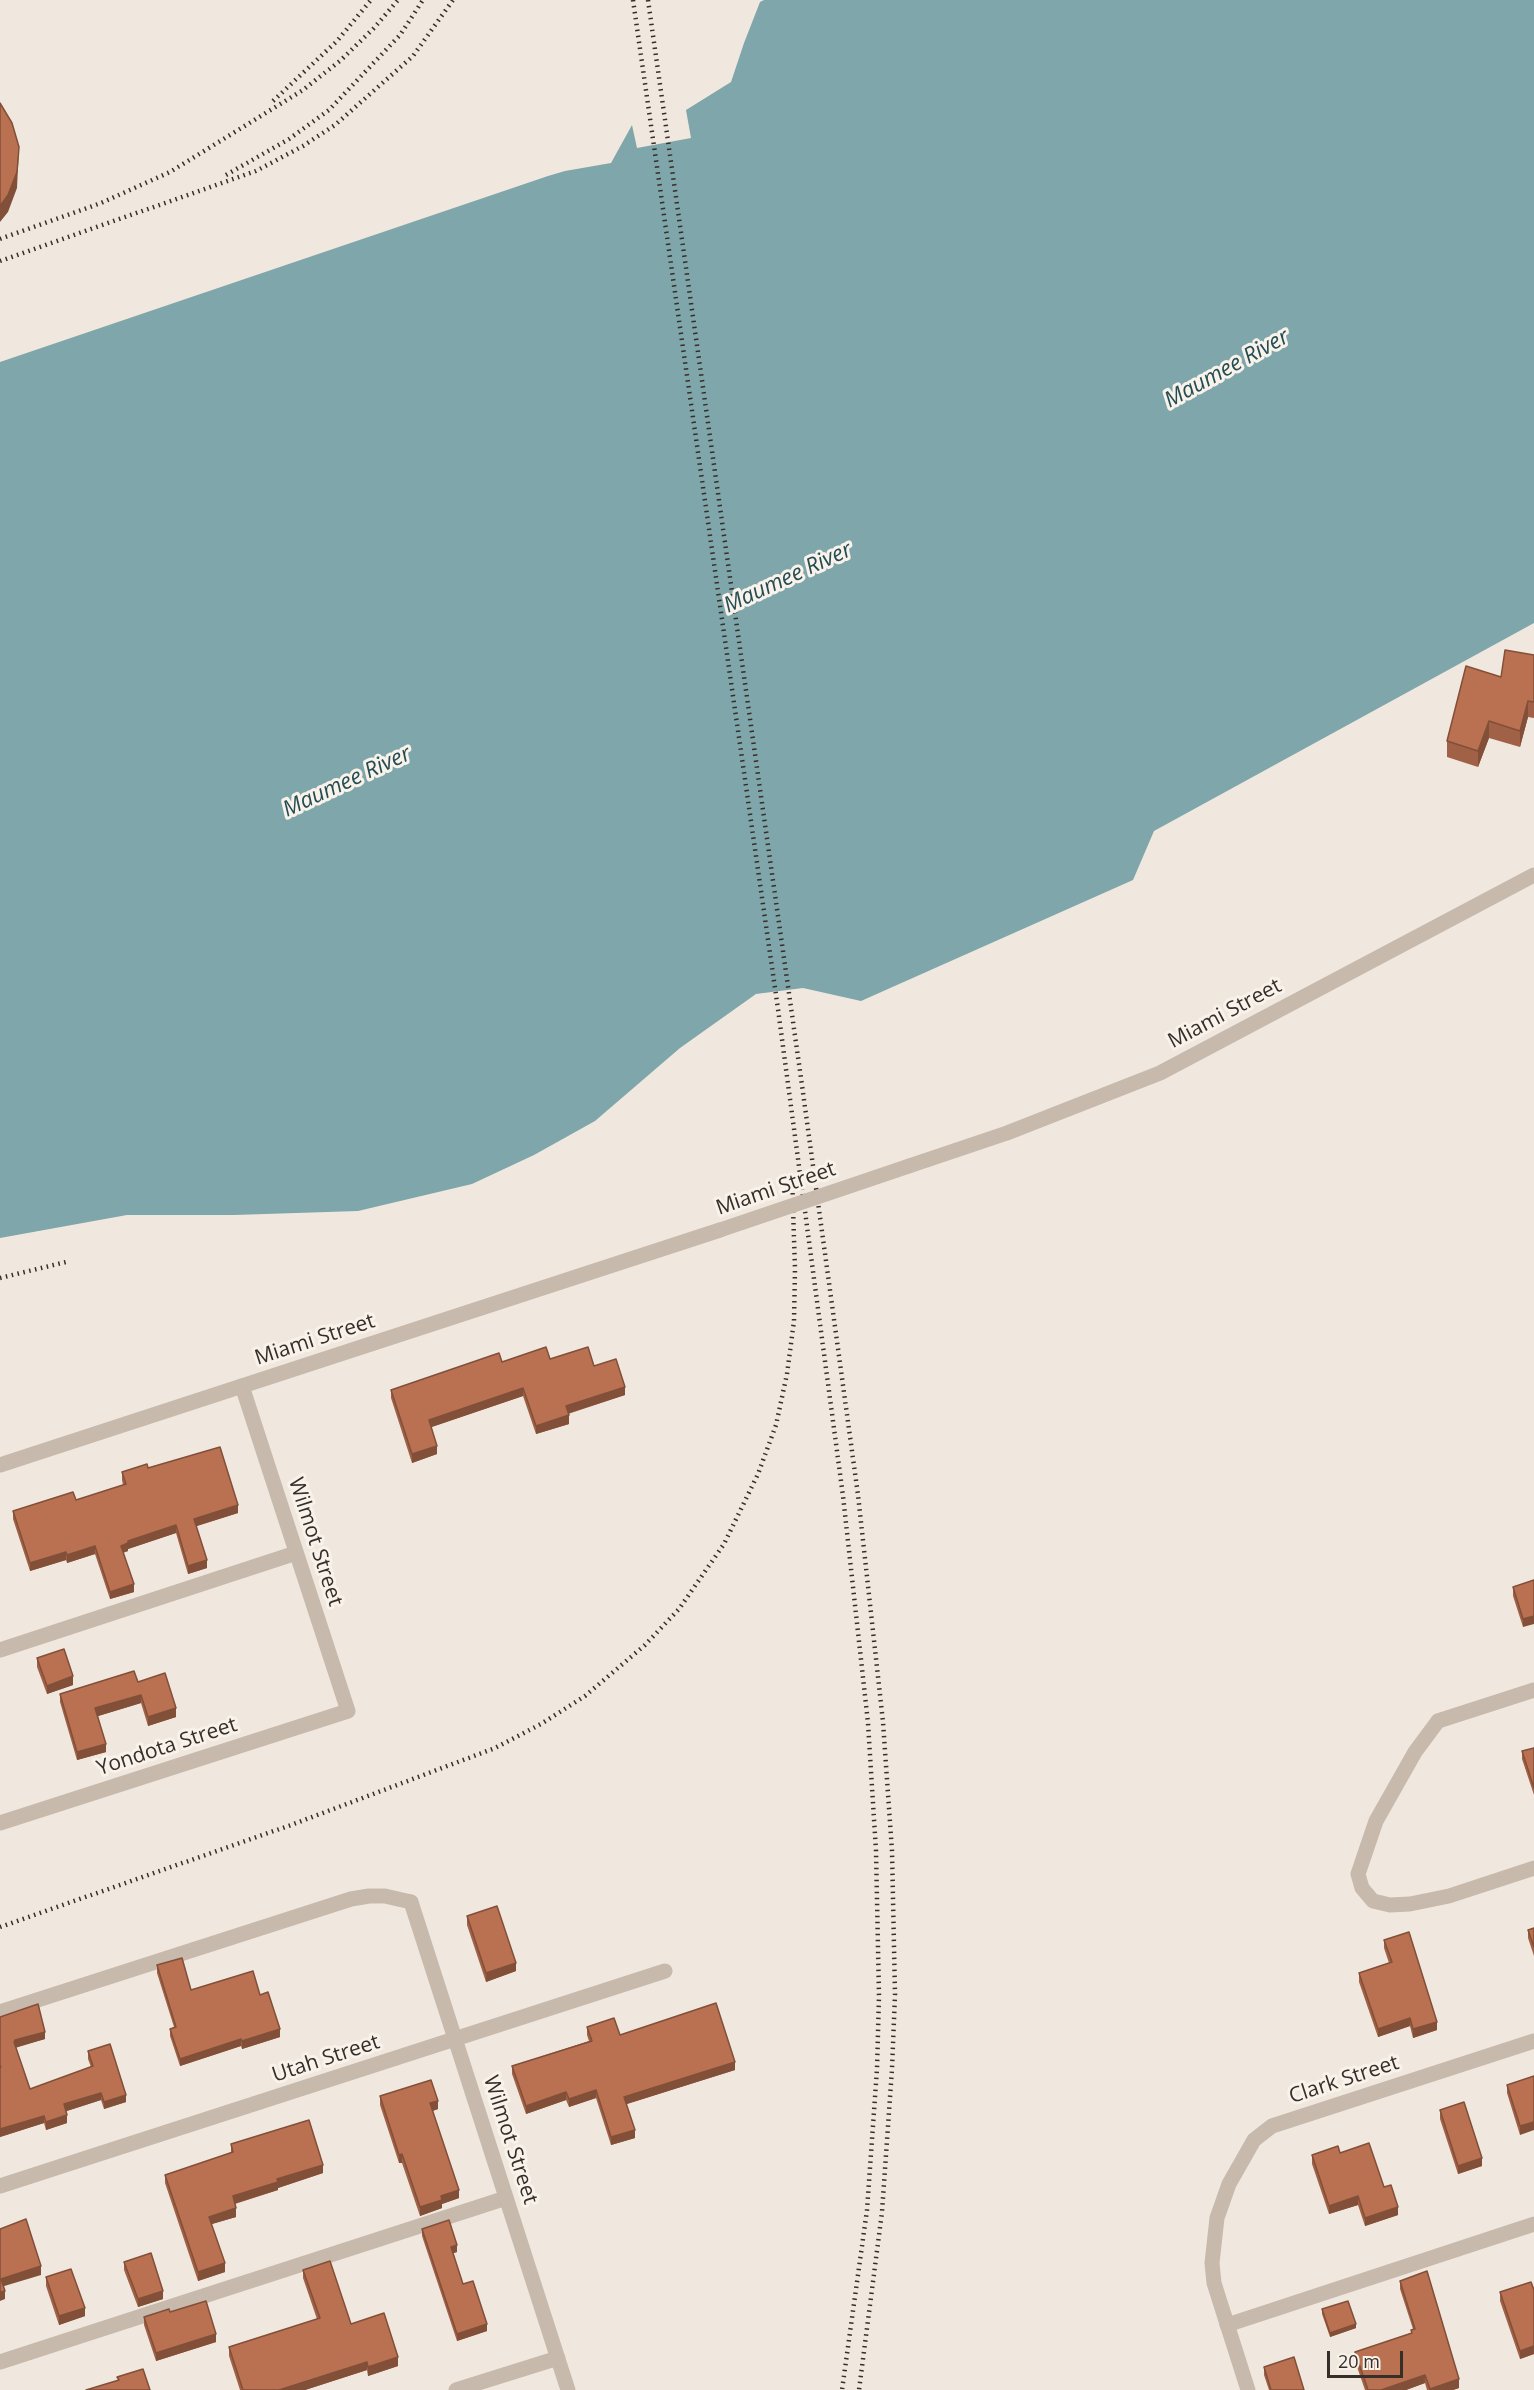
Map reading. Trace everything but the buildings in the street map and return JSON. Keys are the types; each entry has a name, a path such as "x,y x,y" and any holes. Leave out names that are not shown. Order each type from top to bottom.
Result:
{"street":[{"name":"Miami Street","path":"0,1465 720,1230 1007,1133 1160,1072 1534,875"},
{"name":"Wilmot Street","path":"242,1386 348,1711"},
{"path":"0,1650 296,1553"},
{"path":"1534,1690 1438,1721 1416,1752 1376,1821 1358,1875 1362,1888 1373,1901 1390,1905 1410,1904 1449,1896 1534,1868"},
{"name":"Yondota Street","path":"0,1823 348,1711"},
{"name":"Wilmot Street","path":"0,2012 351,1899 386,1896 411,1902 568,2390"},
{"name":"Utah Street","path":"0,2186 665,1971"},
{"name":"Clark Street","path":"1248,2390 1214,2283 1212,2263 1217,2218 1229,2184 1254,2140 1272,2126 1534,2041"},
{"path":"0,2362 506,2198"},
{"path":"1227,2325 1534,2224"},
{"path":"456,2390 558,2358"}],"water":[{"name":"Maumee River","path":"764,0 1534,0 1534,623 1154,831 1133,880 861,1001 803,988 756,994 680,1048 595,1121 534,1155 472,1184 358,1211 234,1215 127,1215 0,1238 0,362 548,176 611,163 632,125 637,148 691,138 686,110 731,82 760,2"}],"railway":[{"path":"273,101 337,41 371,0"},
{"path":"0,239 101,203 170,172 303,90 341,60 374,28 398,0"},
{"path":"226,175 289,139 329,110 400,35 423,0"},
{"path":"0,261 256,171 303,146 335,125 413,56 453,0"},
{"path":"633,0 778,1009 843,1496 868,1723 876,1851 879,1996 877,2069 867,2210 842,2390"},
{"path":"648,0 858,1495 883,1722 892,1851 895,1995 882,2212 859,2390"},
{"path":"0,1927 291,1825 495,1748 541,1724 585,1696 645,1645 679,1609 724,1544 758,1474 776,1425 787,1374 794,1321 792,1177"},
{"path":"0,1278 66,1262"}]}
